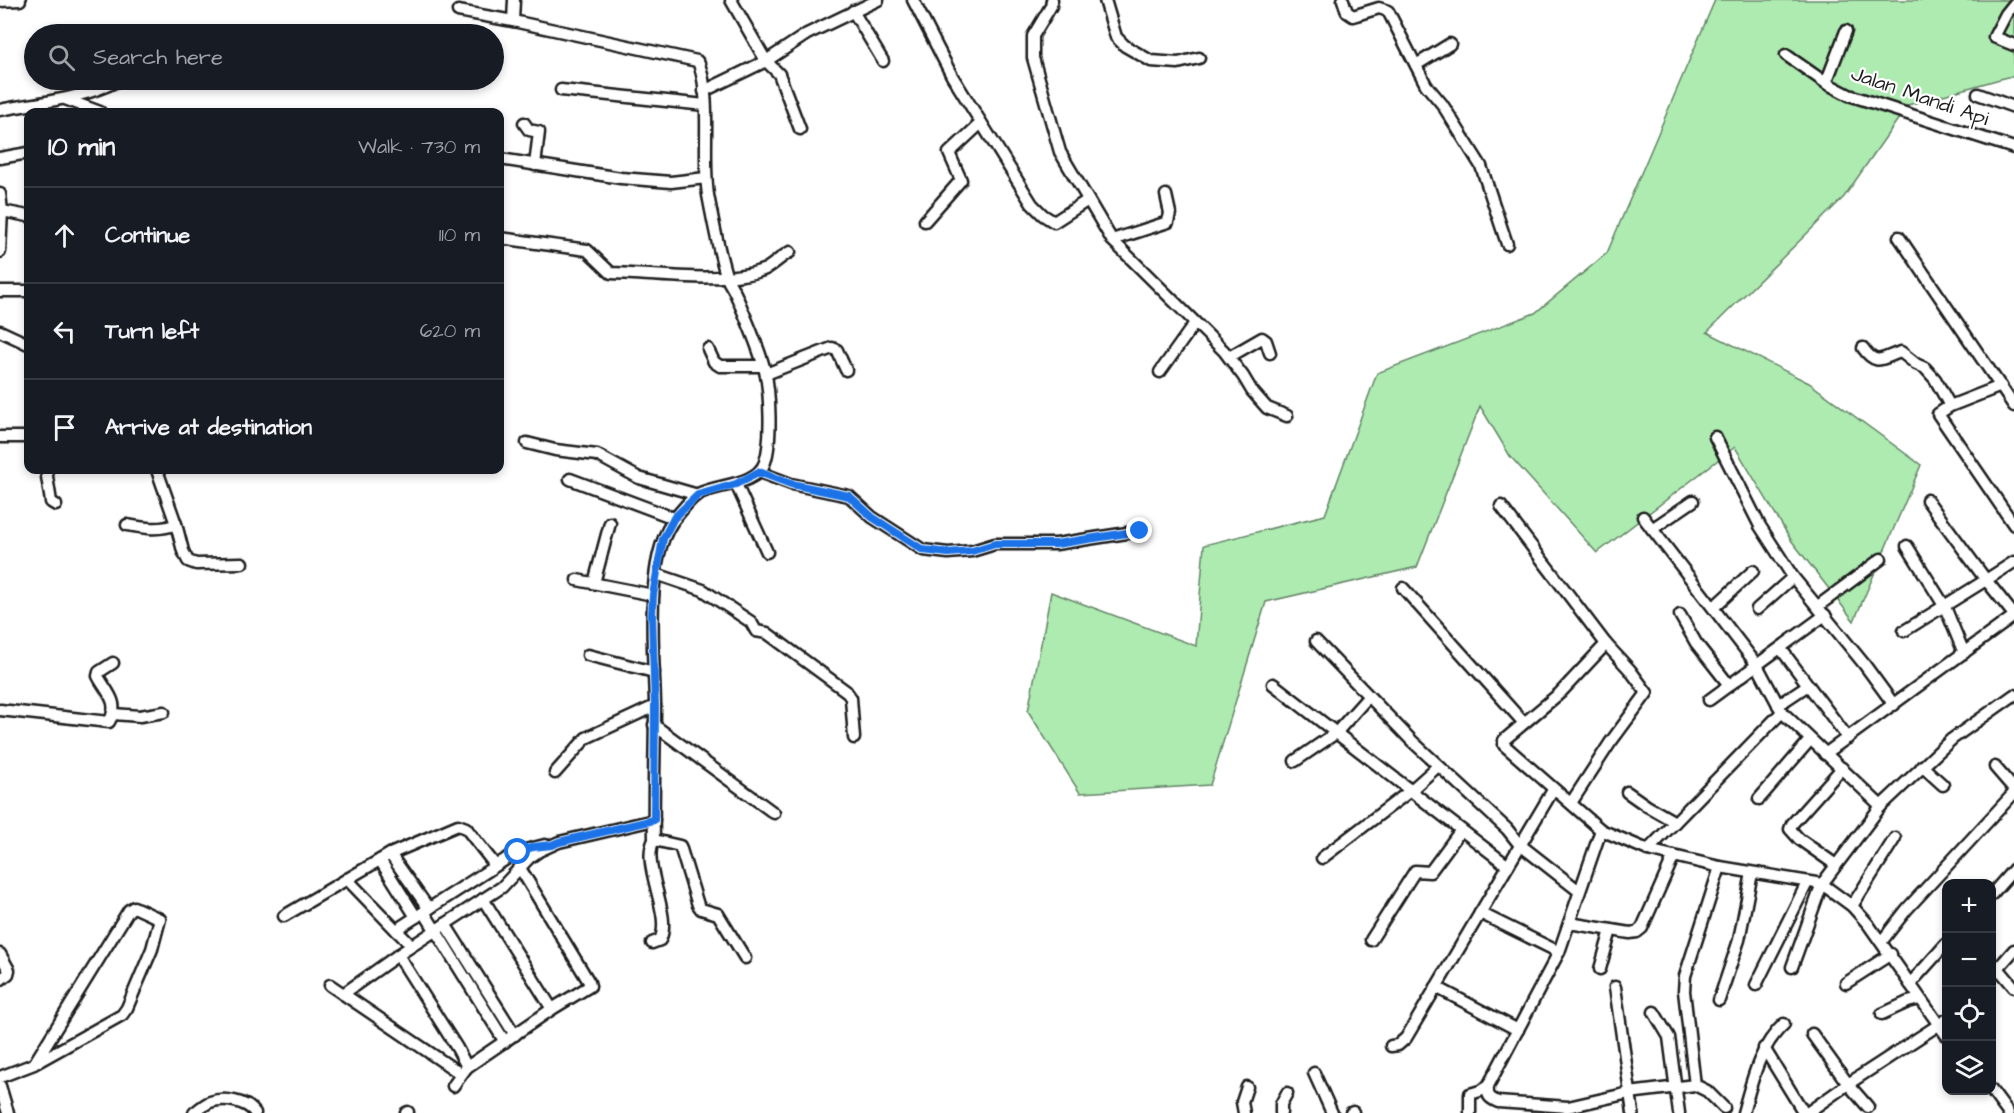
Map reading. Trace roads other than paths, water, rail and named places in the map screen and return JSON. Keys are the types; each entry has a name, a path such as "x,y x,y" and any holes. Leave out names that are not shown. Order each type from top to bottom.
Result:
{"street":[{"path":"0,1 20,0"},
{"path":"513,21 514,0"},
{"path":"731,0 766,61 779,74 800,129"},
{"path":"704,91 766,61 807,34 878,0"},
{"path":"912,0 952,76 1020,187 1043,215 1054,222 1088,200"},
{"path":"1052,0 1034,36 1033,58 1060,152 1112,240 1229,357 1252,391 1267,408 1287,416"},
{"path":"1105,0 1116,37 1125,46 1151,61 1178,63 1199,58"},
{"path":"1343,0 1347,12 1353,16 1379,8 1388,11 1426,85 1442,104 1481,166 1507,244"},
{"path":"2014,4 1994,37 2014,45"},
{"path":"458,11 697,61 700,65 704,91 706,178 726,277 736,293 765,370 770,431 766,461 759,472 736,484 698,495 674,518 663,539 656,574 653,595 654,840 651,848 654,880 664,927 660,940 652,943"},
{"path":"853,11 883,61"},
{"path":"1826,83 1846,31"},
{"path":"1416,65 1450,44"},
{"name":"Jalan Mandi Api","path":"1786,55 1826,83 1849,95 2014,148"},
{"path":"0,110 65,99 95,90"},
{"path":"561,90 705,105"},
{"path":"1978,94 2014,107"},
{"path":"65,99 89,108"},
{"path":"524,123 530,130 538,132 536,165"},
{"path":"925,221 961,180 950,153 981,123"},
{"path":"0,158 24,154"},
{"path":"504,160 621,178 661,181 706,178"},
{"path":"0,194 2,211 0,252"},
{"path":"1112,240 1168,222 1170,213 1166,195"},
{"path":"2,211 24,215"},
{"path":"1899,237 2014,406"},
{"path":"504,239 587,250 611,273 726,277 764,270 781,256 790,252"},
{"path":"0,291 24,291"},
{"path":"1160,372 1195,322"},
{"path":"0,331 24,342"},
{"path":"1229,357 1262,338 1266,341 1270,353"},
{"path":"708,349 714,362 720,366 765,370 832,348 837,350 846,370"},
{"path":"1863,348 1873,358 1880,360 1901,352 1916,364 1924,366 1935,379 1950,406"},
{"path":"2001,386 1950,406 1938,415 2014,525"},
{"path":"1715,436 1760,526 1793,578 1894,705"},
{"path":"0,437 24,437"},
{"path":"527,443 555,450 597,455 639,478 698,495"},
{"path":"759,472 791,484 849,496 872,517 923,550 948,553 972,551 995,544 1056,544 1140,531"},
{"path":"47,474 51,502 56,505"},
{"path":"158,474 188,561 196,564 242,562"},
{"path":"570,479 674,518"},
{"path":"736,484 767,552"},
{"path":"1825,754 2014,615 1927,500"},
{"path":"1652,529 1693,501"},
{"path":"1501,506 1606,644 1630,669 1647,694 1610,743 1571,803"},
{"path":"1643,517 1757,665 1780,709 1881,806"},
{"path":"594,583 610,523"},
{"path":"127,525 147,529 176,525"},
{"path":"1907,546 1945,607 1965,653"},
{"path":"1709,700 1781,649 1881,559"},
{"path":"1904,632 2014,562"},
{"path":"1714,607 1753,571"},
{"path":"656,574 703,590 751,621 756,632 767,633 846,691 851,698 854,738"},
{"path":"1757,609 1793,578"},
{"path":"577,580 653,595"},
{"path":"1403,588 1523,722"},
{"path":"1680,615 1696,643 1729,685"},
{"path":"1316,641 1368,697 1438,766 1508,829 1520,844 1579,891"},
{"path":"1606,644 1560,693 1523,722 1504,740 1503,744 1601,830 1648,850 1720,867 1822,884 1852,906 1882,941 1920,999 1942,1023 1808,1112 1764,1048"},
{"path":"1781,649 1848,738"},
{"path":"588,655 654,672"},
{"path":"0,710 110,721 113,714 111,694 98,676 99,672 113,663"},
{"path":"1273,684 1508,866"},
{"path":"1648,850 1780,709 1808,685"},
{"path":"1791,967 1822,884 1881,806 1952,739 2014,695"},
{"path":"1295,761 1336,733 1368,697"},
{"path":"555,773 586,738 655,706"},
{"path":"113,714 140,716 164,712"},
{"path":"654,724 774,813"},
{"path":"1759,799 1810,740"},
{"path":"1322,858 1410,791 1438,766"},
{"path":"1922,766 1943,785"},
{"path":"1882,941 1907,909 2014,791 1995,767"},
{"path":"1836,865 1799,839 1790,829 1842,768"},
{"path":"1391,1046 1398,1045 1406,1038 1553,789"},
{"path":"1627,792 1675,822"},
{"path":"344,994 411,945 487,896 512,878 529,858 552,845 654,820"},
{"path":"284,916 385,857 461,825 466,828 495,865"},
{"path":"1371,940 1415,871 1430,872 1461,830"},
{"path":"1601,830 1559,952 1488,1086 1487,1094 1490,1098 1513,1108 1568,1107 1629,1093 1695,1084 1707,1091 1724,1108"},
{"path":"1852,906 1895,838"},
{"path":"654,840 680,846 698,905 701,909 718,914 744,958"},
{"path":"397,931 518,852 533,847 552,845"},
{"path":"1569,923 1629,933 1637,932 1642,928 1674,856"},
{"path":"385,857 423,912 440,927 515,1035"},
{"path":"1695,1084 1684,991 1685,976 1720,867"},
{"path":"453,1086 464,1070 552,1009 589,987 590,984 520,868"},
{"path":"1996,889 2014,869"},
{"path":"1719,1000 1739,940 1752,873"},
{"path":"478,878 552,1009"},
{"path":"347,879 411,945"},
{"path":"1756,985 1807,883"},
{"path":"0,1077 34,1064 122,1015 152,949 160,919 134,907 129,910 34,1064"},
{"path":"1480,913 1559,952"},
{"path":"440,927 505,1041"},
{"path":"1600,969 1611,930"},
{"path":"1910,984 1942,949"},
{"path":"1996,971 2014,950"},
{"path":"0,954 9,970 8,974 0,980"},
{"path":"1846,983 1891,954"},
{"path":"398,955 457,1048 464,1070"},
{"path":"1996,973 2014,987"},
{"path":"330,985 464,1070"},
{"path":"1436,987 1518,1030"},
{"path":"1615,987 1633,1113"},
{"path":"1882,1014 1920,999"},
{"path":"1654,1012 1669,1037 1679,1113"},
{"path":"1743,1113 1764,1048 1784,1024"},
{"path":"1812,1034 1848,1084 1868,1107"},
{"path":"1314,1073 1332,1113"},
{"path":"0,1086 2,1102 8,1113"},
{"path":"1470,1113 1470,1094 1488,1086"},
{"path":"1244,1113 1243,1097 1247,1087"},
{"path":"1281,1113 1281,1104 1287,1093"},
{"path":"1995,1095 2008,1113"},
{"path":"194,1113 209,1102 218,1100 242,1103 252,1108 255,1113"}]}
